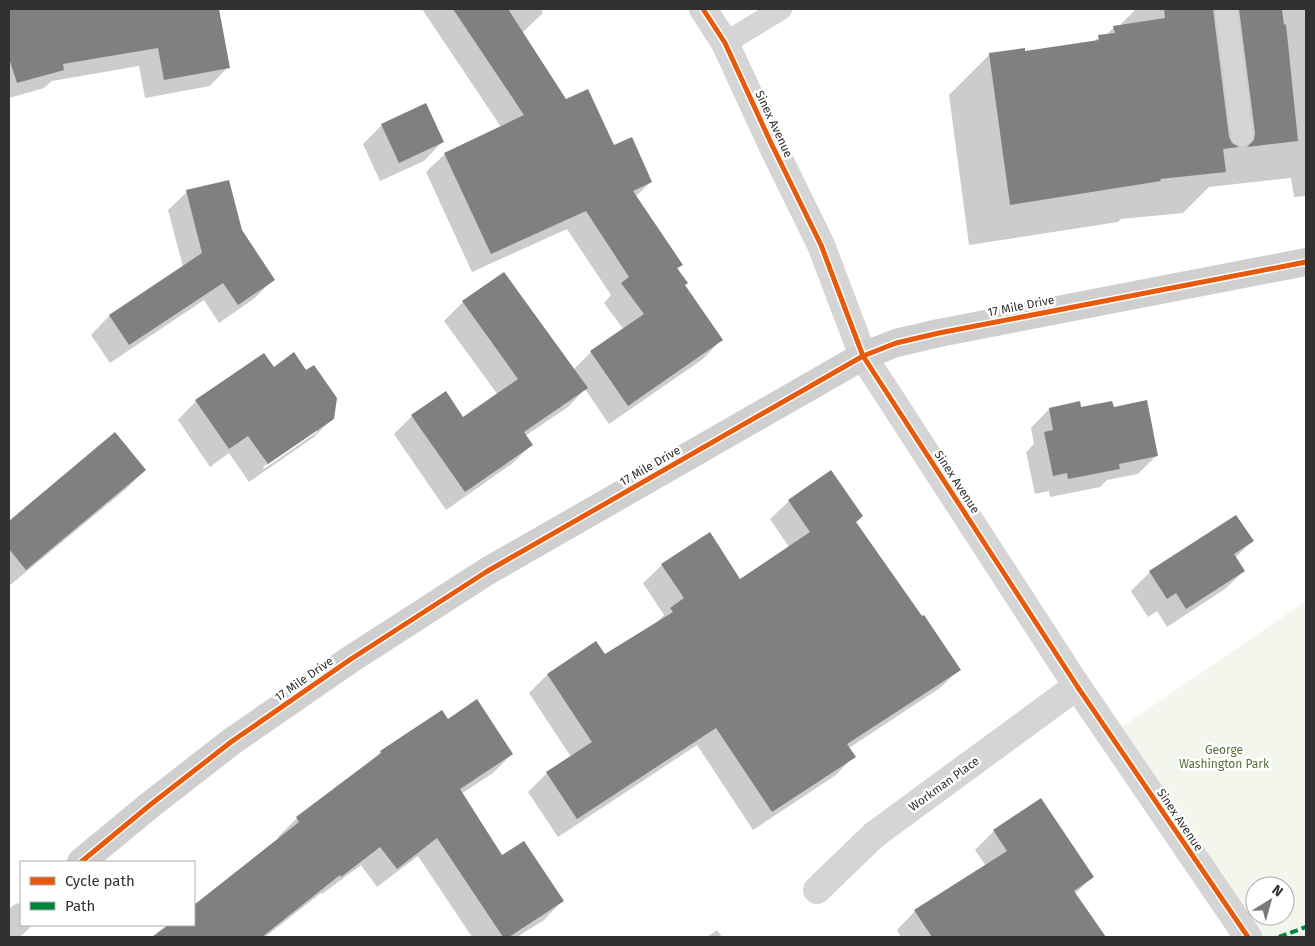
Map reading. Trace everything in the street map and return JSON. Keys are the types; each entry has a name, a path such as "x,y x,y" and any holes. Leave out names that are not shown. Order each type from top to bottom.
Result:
{"main road":[{"name":"17 Mile Drive","path":"82,861 231,742 359,654 486,572 863,356 896,343 939,333 1306,262"},
{"path":"9,928 20,918"}],"street":[{"name":"Sinex Avenue","path":"703,9 725,43 821,245 863,356 1077,686 1248,937"},
{"name":"Workman Place","path":"817,890 874,835 1077,686"}],"lane":[{"path":"725,43 780,9"},
{"path":"1226,9 1242,135"}],"green space":[{"name":"George Washington Park","path":"1306,601 1306,937 1248,937 1110,735"}],"building":[{"path":"9,9 219,9 230,68 164,80 158,48 63,64 64,70 17,83 9,58"},
{"path":"453,9 508,9 566,99 588,89 614,145 632,137 652,182 633,191 683,265 677,268 688,283 685,285 723,340 628,406 590,351 644,314 621,283 629,277 586,211 491,254 444,153 524,115"},
{"path":"1164,9 1213,9 1229,137 1232,143 1239,147 1223,149 1226,172 1160,179 1161,181 1010,205 989,53 1025,48 1025,51 1099,40 1098,35 1115,33 1113,26 1165,18"},
{"path":"1239,9 1282,9 1284,25 1286,24 1298,141 1247,147 1254,140 1255,133"},
{"path":"426,103 444,142 399,163 381,124"},
{"path":"229,180 242,230 275,280 238,305 223,283 129,345 109,315 202,253 186,190"},
{"path":"504,272 588,388 524,432 533,445 465,492 411,415 446,391 463,417 518,379 462,301"},
{"path":"294,352 306,370 314,365 337,398 334,419 268,464 248,436 229,449 195,400 264,353 274,367"},
{"path":"1147,400 1158,456 1119,464 1120,469 1068,479 1067,473 1053,476 1044,432 1053,430 1049,408 1080,401 1081,407 1112,401 1114,407"},
{"path":"115,432 146,470 26,570 9,549 9,521"},
{"path":"831,470 863,516 856,522 922,616 924,615 961,670 847,744 856,757 772,812 716,728 577,819 546,772 592,742 547,674 596,641 605,654 673,612 670,608 684,598 661,564 710,532 740,579 810,532 788,500"},
{"path":"1236,515 1254,541 1234,554 1245,571 1186,609 1176,593 1167,599 1149,571"},
{"path":"477,699 513,754 460,789 502,855 524,841 564,901 509,937 503,937 437,838 397,869 380,847 341,877 340,875 262,937 152,937 167,926 195,926 195,904 299,822 296,817 381,753 380,751 442,710 448,719"},
{"path":"1041,798 1094,877 1074,891 1106,937 932,937 914,910 1007,851 993,830"}],"marked path":[{"path":"1279,937 1306,927"}],"cycle path":[{"path":"703,9 725,43 821,245 863,356 1077,686 1248,937"},
{"path":"82,861 231,742 351,659 486,572 863,356 896,343 939,333 1306,262"}]}
